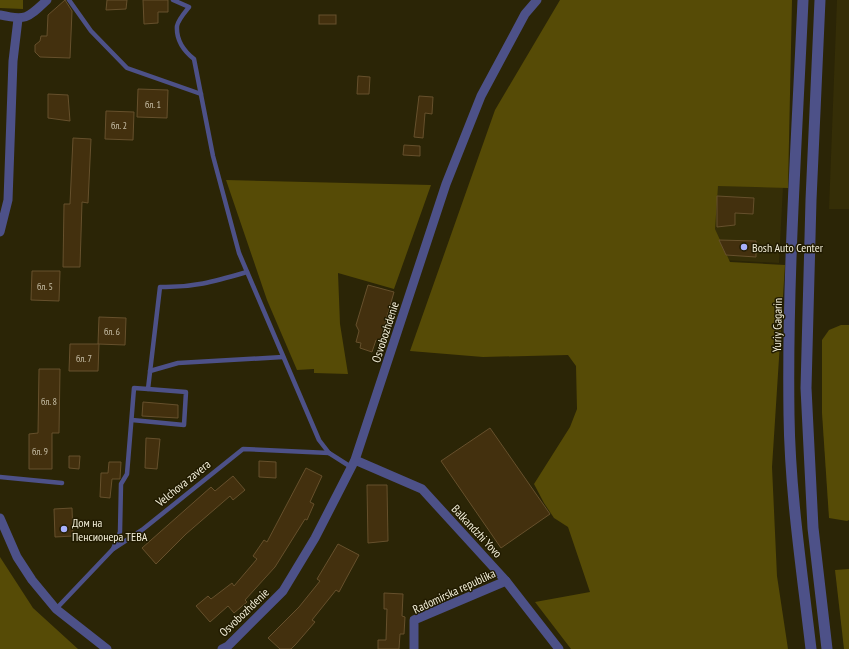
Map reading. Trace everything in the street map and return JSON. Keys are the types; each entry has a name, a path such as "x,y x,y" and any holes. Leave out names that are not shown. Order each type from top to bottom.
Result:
{"street":[{"path":"0,15 18,19 32,14 47,0"},
{"name":"Osvobozhdenie","path":"222,649 228,646 283,591 315,538 353,464 446,184 472,118 481,96 525,14 537,0"},
{"name":"Yuriy Gagarin","path":"803,0 790,305 789,416 796,521 811,649"},
{"path":"820,0 811,207 806,388 812,528 827,649"},
{"path":"0,232 8,200 13,61 18,19"},
{"name":"Balkandzhi Yovo","path":"353,464 422,489 506,581 558,649"},
{"path":"0,518 17,557 32,580 56,608 107,649"},
{"name":"Radomirska republika","path":"414,649 414,620 506,581"}],"lane":[{"path":"69,0 91,31 127,68 201,94"},
{"path":"173,0 189,7 177,26 180,45 186,53 194,59 213,156 238,253 319,440 329,453 353,464"},
{"path":"148,389 160,286 182,288 204,284 247,272"},
{"path":"150,371 178,364 283,357"},
{"path":"113,549 120,532 121,484 127,474 134,388 186,392 184,424 132,420"},
{"name":"Velchova zavera","path":"56,608 113,549 142,530 243,449 329,453"},
{"path":"0,477 62,483"}],"shaded area":[{"path":"0,0 23,0 23,9 0,8"},
{"path":"560,0 792,0 788,188 718,186 715,229 730,262 785,265 772,467 777,576 788,649 571,649 535,602 590,592 568,527 554,518 534,484 570,427 577,409 576,366 568,355 483,357 410,351 495,110"},
{"path":"837,0 849,0 849,209 829,209"},
{"path":"226,180 431,185 394,289 338,273 340,324 348,374 314,373 314,369 297,370 267,300"},
{"path":"712,185 783,187 779,263 725,260 709,228"},
{"path":"841,325 849,325 849,520 847,521 829,518 822,413 822,340 829,330"},
{"path":"0,557 33,608 78,649 0,649"},
{"path":"849,569 849,649 844,649 835,570"}],"building":[{"path":"65,0 72,11 70,58 40,57 35,52 35,45 40,41 41,36 47,36 48,15"},
{"path":"107,0 127,0 126,9 106,10"},
{"path":"143,0 168,0 168,12 158,12 158,23 144,24"},
{"path":"319,15 336,15 336,24 319,24"},
{"path":"358,76 370,77 369,94 357,94"},
{"path":"138,89 168,90 167,118 137,117"},
{"path":"48,94 68,95 70,121 48,118"},
{"path":"419,96 433,97 432,114 425,113 423,138 414,137"},
{"path":"106,111 134,112 133,140 105,139"},
{"path":"73,138 91,139 88,203 82,202 80,267 63,267 64,204 70,204"},
{"path":"404,145 420,146 420,156 403,155"},
{"path":"717,196 754,198 753,214 735,213 735,225 717,227"},
{"path":"719,240 756,241 756,257 726,255"},
{"path":"32,271 60,271 59,301 31,300"},
{"path":"368,285 394,292 380,341 376,340 372,352 360,348 361,343 356,342 359,331 356,325"},
{"path":"99,317 126,318 125,345 98,344"},
{"path":"70,344 99,344 98,371 69,371"},
{"path":"39,369 60,369 59,433 52,433 52,469 29,469 29,434 38,433"},
{"path":"143,402 178,405 178,418 142,416"},
{"path":"490,428 550,514 501,548 441,461"},
{"path":"146,438 160,439 157,469 145,468"},
{"path":"69,456 80,456 79,469 69,468"},
{"path":"259,461 276,462 276,478 259,477"},
{"path":"109,462 121,462 120,479 112,479 110,498 100,497 101,473 108,473"},
{"path":"306,468 322,476 310,502 314,504 307,520 305,519 275,567 245,600 247,602 234,613 228,606 210,622 196,606 208,596 211,599 232,583 234,586 257,559 253,556 264,540 267,542"},
{"path":"233,476 245,490 233,500 230,496 186,534 156,564 142,548 211,487 215,491"},
{"path":"367,485 387,485 388,541 368,543"},
{"name":"Дом на Пенсионера ТЕВА","path":"72,508 73,536 55,537 54,509"},
{"path":"338,544 359,555 339,592 336,590 312,620 315,622 291,649 280,649 268,638 299,607 320,581 317,579"},
{"path":"384,593 403,594 402,616 405,617 404,634 400,634 399,649 378,649 378,640 386,640 387,609 384,609"}],"place":[{"name":"Bosh Auto Center","path":"744,247"},
{"name":"Дом на Пенсионера ТЕВА","path":"64,529"}]}
